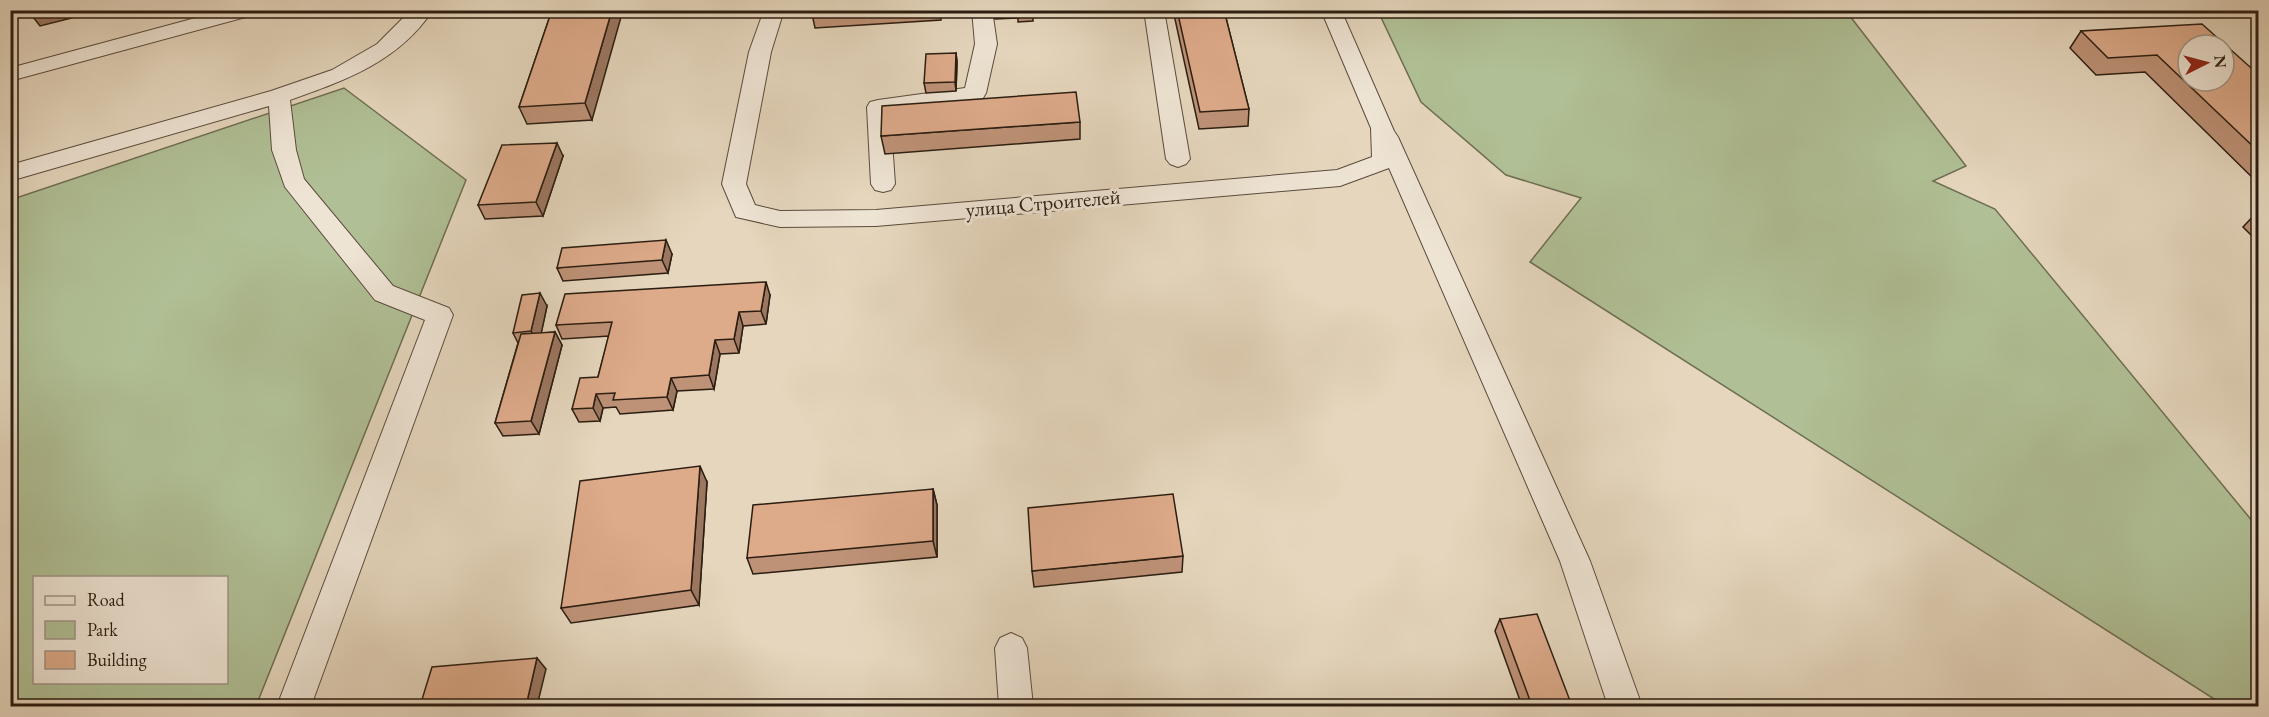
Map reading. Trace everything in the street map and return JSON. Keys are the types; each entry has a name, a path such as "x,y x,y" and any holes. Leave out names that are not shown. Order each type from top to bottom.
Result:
{"street":[{"path":"10,12 16,10"},
{"path":"10,75 250,10"},
{"path":"10,173 279,96 340,75 385,49 423,10"},
{"name":"улица Строителей","path":"774,10 760,52 734,184 745,211 780,219 876,218 1340,178 1384,162 1382,128 1331,10"},
{"path":"884,184 878,107 975,93 986,44 982,10"},
{"path":"1154,10 1178,159"},
{"path":"279,96 284,150 293,181 384,293 440,315 294,706"},
{"path":"1382,128 1575,561 1625,706"},
{"path":"1011,648 1016,706"}],"green space":[{"path":"1378,11 1846,11 1966,166 1933,181 1995,209 2258,528 2258,706 2225,706 1530,262 1581,198 1506,175 1421,102"},
{"path":"344,88 466,180 256,706 11,706 10,200"}],"building":[{"path":"33,10 58,10 33,17"},
{"path":"552,10 612,10 585,103 519,107"},
{"path":"813,10 876,10 812,14"},
{"path":"1177,10 1224,10 1249,109 1200,112"},
{"path":"2202,24 2212,33 2176,33 2176,73 2157,55 2108,58 2081,31"},
{"path":"956,53 955,82 924,83 926,54"},
{"path":"2236,54 2259,75 2259,152 2197,93 2236,93"},
{"path":"1076,92 1080,122 881,136 882,106"},
{"path":"557,143 536,202 478,205 502,145"},
{"path":"666,240 662,260 557,268 562,248"},
{"path":"766,282 761,311 739,312 734,339 715,340 709,375 671,378 667,397 613,400 615,393 596,394 593,408 572,409 580,378 598,377 612,322 556,325 565,294"},
{"path":"540,293 531,331 513,333 522,295"},
{"path":"555,332 531,421 495,423 521,334"},
{"path":"700,466 691,590 561,608 580,481"},
{"path":"933,489 933,541 747,558 753,505"},
{"path":"1173,494 1183,556 1032,571 1028,508"},
{"path":"1537,614 1572,706 1532,706 1500,619"},
{"path":"537,658 526,706 420,706 432,667"}]}
